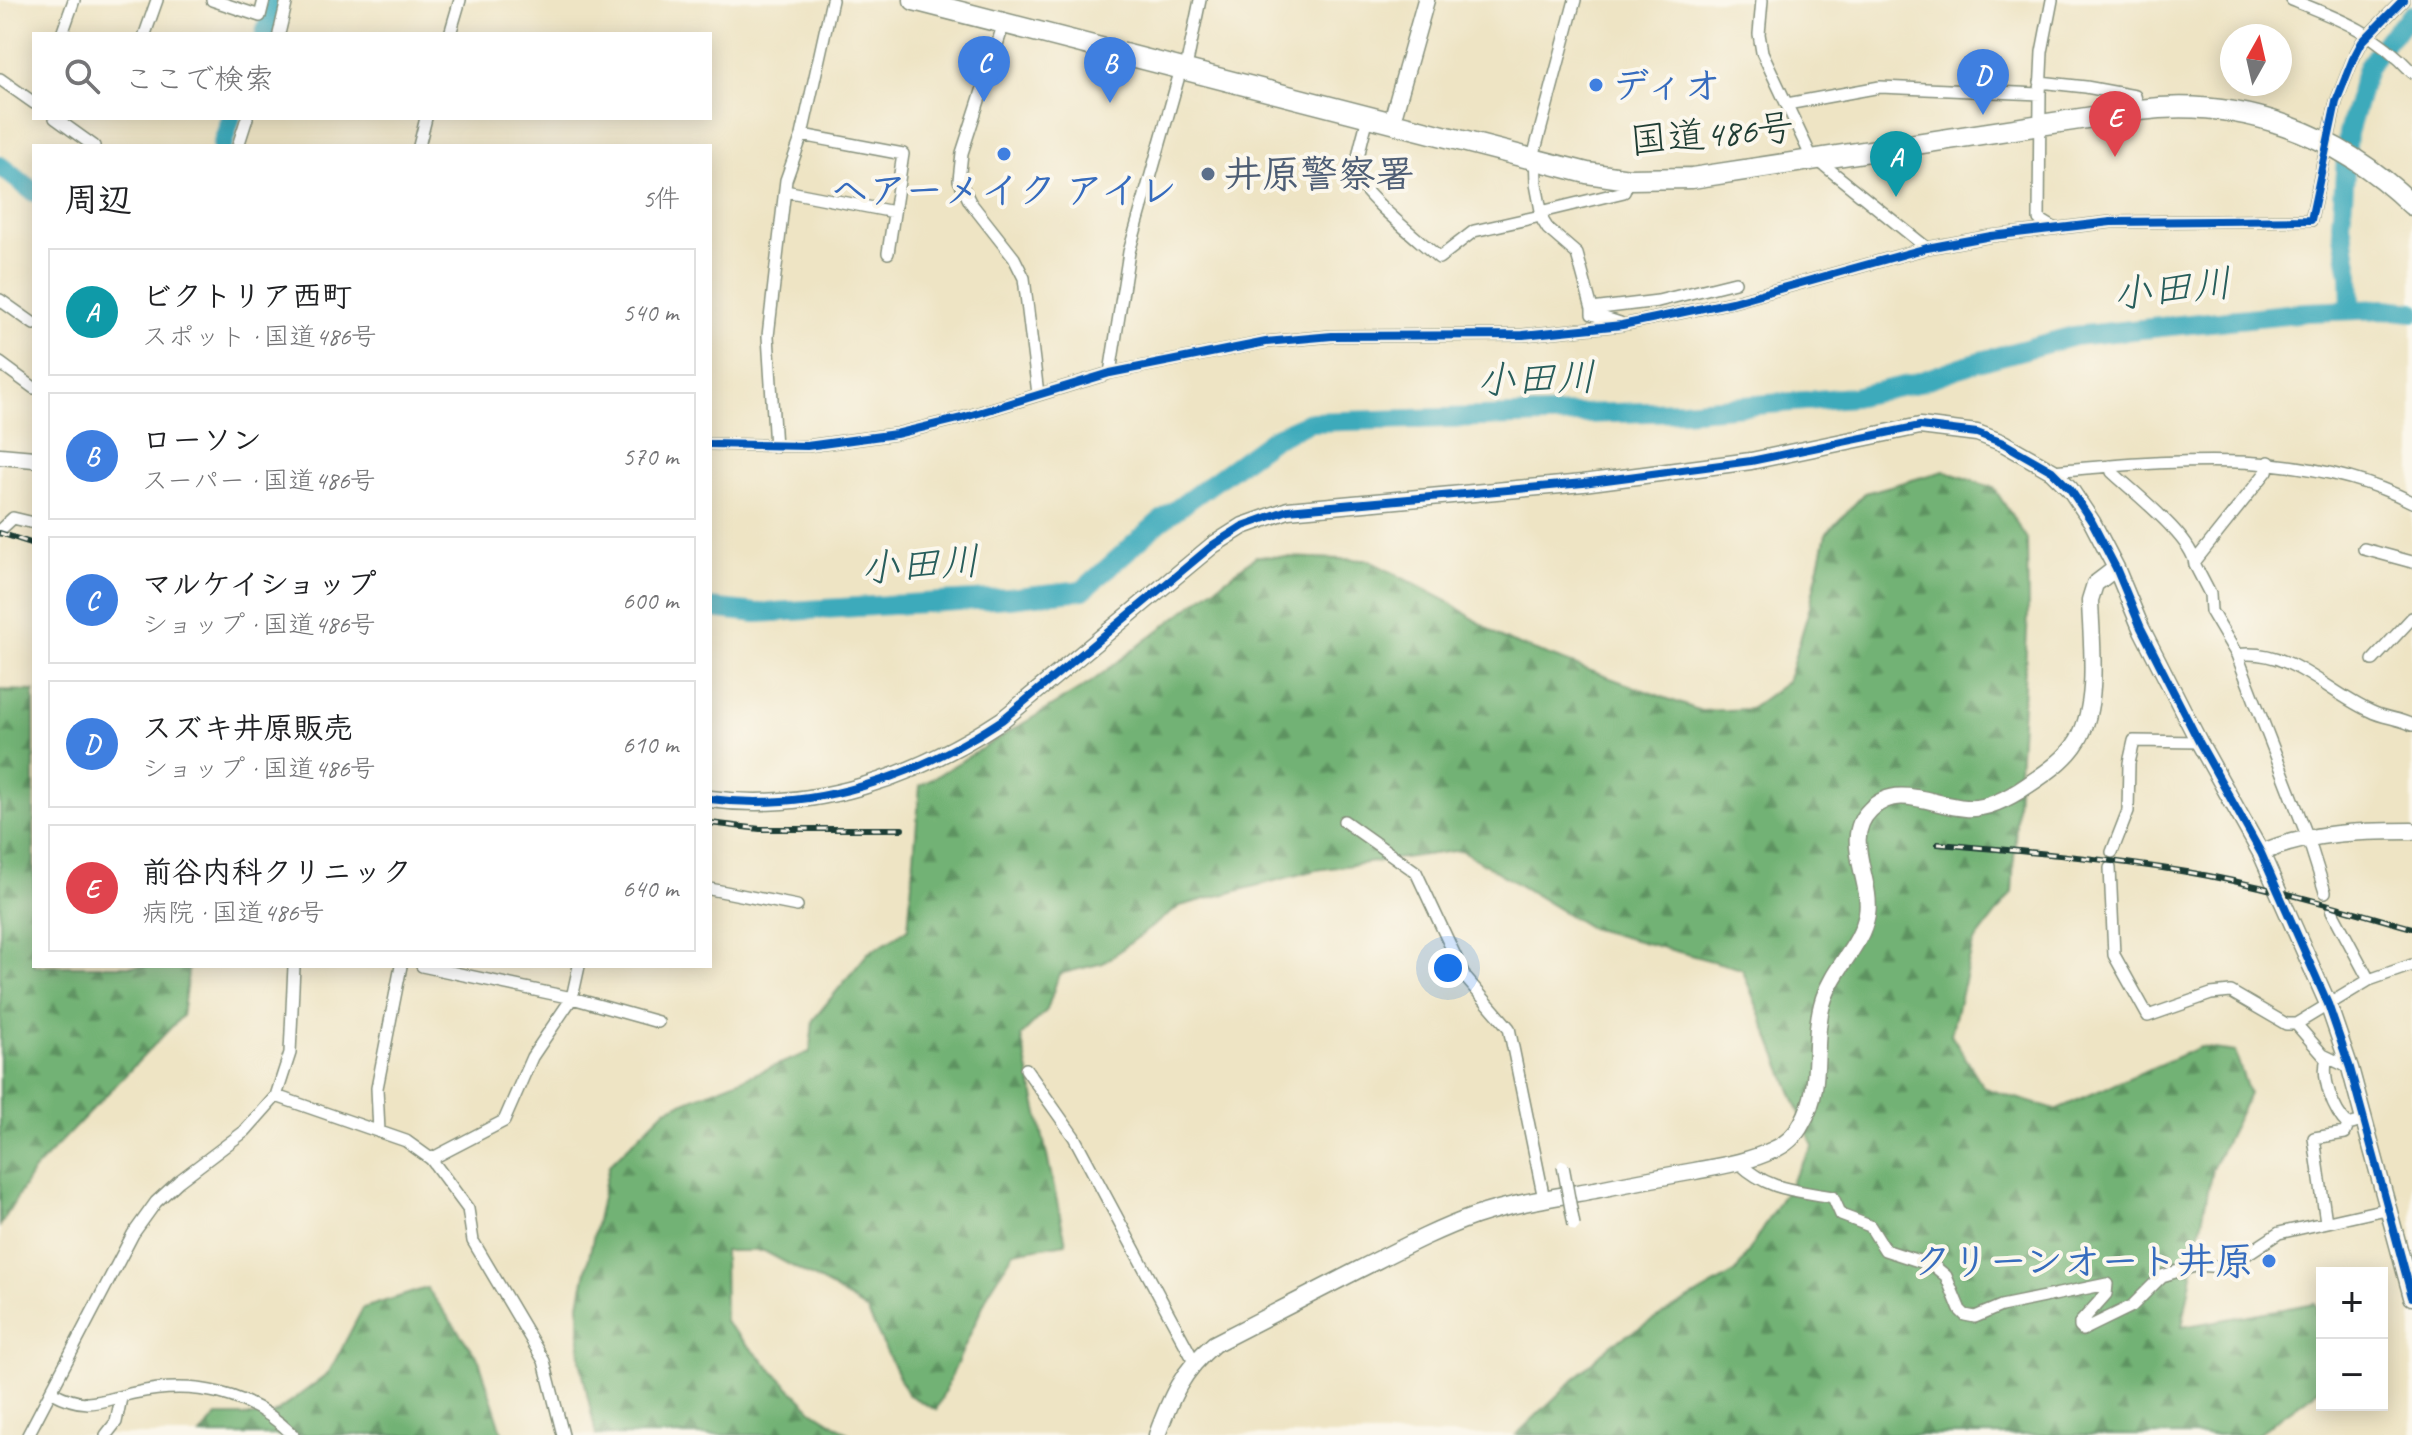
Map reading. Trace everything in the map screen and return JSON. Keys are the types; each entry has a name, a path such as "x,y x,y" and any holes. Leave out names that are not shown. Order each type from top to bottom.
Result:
{"highway":[{"name":"国道486号","path":"914,0 1392,121 1536,161 1629,179 1692,178 2139,110 2191,106 2238,111 2281,123 2329,143 2362,162 2412,205"}],"street":[{"path":"63,32 74,0"},
{"path":"146,32 157,0"},
{"path":"212,0 260,16 264,0"},
{"path":"279,32 287,0"},
{"path":"451,32 460,0"},
{"path":"775,447 768,336 786,180 802,135 832,0"},
{"path":"1110,373 1129,252 1179,76 1187,63 1200,0"},
{"path":"1392,121 1426,0"},
{"path":"1575,0 1535,150 1540,214 1548,229 1577,254 1592,312"},
{"path":"1762,0 1759,34 1762,52 1810,154 1927,248"},
{"path":"2052,0 2042,52 2039,219 2054,228"},
{"path":"2292,0 2371,36 2393,52 2412,72"},
{"path":"712,444 775,447 848,442 896,434 962,418 1110,373 1211,352 1299,339 1494,336 1622,325 1732,302 1927,248 2054,228 2157,220 2311,220 2336,102 2353,59 2403,0"},
{"path":"1004,23 962,153 959,180 970,202 1014,258 1024,278 1038,394"},
{"path":"0,79 32,102"},
{"path":"1787,104 1880,87 2086,87 2135,96 2139,110"},
{"path":"1368,117 1357,164 1358,179 1370,195 1439,258 1474,231 1624,192 1629,179"},
{"path":"58,120 91,144"},
{"path":"239,144 246,120"},
{"path":"420,144 426,120"},
{"path":"802,135 903,154 888,253"},
{"path":"785,191 894,212"},
{"path":"1563,331 1592,312 1658,301 1735,282"},
{"path":"1699,290 1732,302"},
{"path":"0,300 32,323"},
{"path":"1592,312 1622,325"},
{"path":"0,363 32,387"},
{"path":"712,799 740,803 801,800 859,788 918,767 965,745 1002,720 1213,545 1243,526 1288,510 1583,483 1751,461 1920,426 1977,433 2003,443 2052,471 2070,489 2092,522 2199,742 2261,853 2328,1004 2350,1068 2356,1123 2412,1297"},
{"path":"0,456 32,459"},
{"path":"2269,462 2267,471 2195,565 2210,594 2211,611 2237,655 2308,838 2325,892"},
{"path":"2052,471 2110,466 2269,462 2367,482 2412,502"},
{"path":"2110,466 2112,472 2181,537 2196,560"},
{"path":"0,530 13,518 32,523"},
{"path":"2364,549 2412,562"},
{"path":"1157,1435 1172,1393 1194,1361 1214,1344 1396,1251 1476,1216 1544,1199 1739,1163 1788,1141 1802,1124 1813,1099 1817,1076 1816,1033 1825,996 1860,937 1868,911 1858,850 1858,834 1865,814 1876,803 1892,796 1910,795 1970,809 1998,802 2061,761 2078,741 2089,713 2090,600 2095,584 2116,568"},
{"path":"2373,660 2412,618"},
{"path":"2237,655 2256,654 2284,662 2307,672 2370,712 2411,723"},
{"path":"2112,852 2128,811 2129,763 2134,741 2199,742"},
{"path":"1344,821 1416,872 1465,977 1509,1028 1544,1199"},
{"path":"2261,853 2308,838 2374,831 2412,831"},
{"path":"2110,868 2114,955 2148,1016 2211,994 2231,992 2243,996 2286,1024 2296,1024 2369,980 2412,965"},
{"path":"712,889 797,906"},
{"path":"2332,911 2369,980"},
{"path":"28,1435 133,1234 156,1202 245,1131 276,1096 290,1053 294,968"},
{"path":"379,1132 377,1088 401,968"},
{"path":"431,968 572,998 658,1022"},
{"path":"431,1159 504,1121 532,1057 572,998 579,968"},
{"path":"2296,1024 2309,1042 2327,1058 2350,1068"},
{"path":"2327,1058 2324,1067 2326,1081 2343,1120 2356,1123"},
{"path":"1026,1069 1074,1137 1194,1361"},
{"path":"276,1096 406,1141 431,1159 468,1209 473,1241 544,1361 563,1435"},
{"path":"2326,1222 2314,1138 2345,1133 2356,1123"},
{"path":"1739,1163 1751,1175 1775,1187 1833,1197 1841,1215 1870,1226 1885,1250 1941,1270 1965,1315 1975,1317 2001,1306 2107,1284 2106,1294 2080,1323 2083,1330 2132,1306 2162,1276 2198,1265 2222,1267 2279,1233 2386,1209"},
{"path":"1563,1166 1574,1225"},
{"path":"52,1392 80,1404 105,1403 158,1390 219,1392 243,1398 270,1414 293,1435"},
{"path":"106,1435 116,1422 121,1398"}],"green space":[{"path":"1944,471 1994,488 2027,539 2028,615 2012,893 1973,944 1951,1034 1984,1088 2055,1110 2200,1047 2235,1052 2249,1094 2212,1169 2182,1327 2315,1303 2316,1391 2256,1435 1516,1435 1610,1345 1736,1272 1813,1146 1742,969 1590,928 1461,850 1316,870 1180,906 1103,963 1059,974 1047,1010 1021,1036 1066,1243 1014,1252 989,1292 936,1410 907,1394 867,1311 833,1288 764,1251 724,1251 725,1322 812,1410 851,1435 596,1435 580,1360 579,1303 609,1165 666,1109 810,1052 813,1020 868,953 908,929 920,786 1090,683 1256,556 1368,560 1449,602 1503,639 1701,711 1750,709 1787,682 1809,610 1826,534 1865,493"},
{"path":"0,690 32,691 32,968 189,968 182,1016 33,1171 0,1226"},
{"path":"427,1288 479,1360 503,1435 200,1435 217,1416 271,1416 328,1374 363,1308"}],"waterway":[{"path":"266,32 274,0"},
{"path":"2351,310 2350,275 2341,224 2348,133 2367,68 2389,38 2412,15"},
{"path":"223,144 230,120"},
{"name":"小田川","path":"0,166 32,190"},
{"name":"小田川","path":"712,608 757,613 1008,598 1083,590 1159,522 1274,438 1310,422 1683,411 1853,397 1913,384 1970,364 2074,336 2306,312 2385,309 2412,312"}],"railway":[{"path":"0,533 32,543"},
{"path":"712,823 760,829 902,829"},
{"path":"1938,844 2094,859 2187,872 2272,890 2412,928"}],"cycle path":[{"path":"712,444 807,446 896,434 962,418 1110,373 1266,342 1332,336 1523,335 1622,325 1732,302 1927,248 1991,236 2111,222 2311,220 2336,102 2353,59 2362,42 2403,0"},
{"path":"712,799 787,801 825,795 899,774 935,758 1002,720 1213,545 1243,526 1288,510 1583,483 1751,461 1920,426 1977,433 2003,443 2052,471 2070,489 2092,522 2199,742 2261,853 2328,1004 2350,1068 2412,1297"}],"place":[{"name":"ディオ","path":"1596,85"},
{"name":"マルケイショップ","path":"984,102"},
{"name":"ローソン","path":"1110,103"},
{"name":"スズキ井原販売","path":"1983,115"},
{"name":"ヘアーメイク アイレ","path":"1004,154"},
{"name":"前谷内科クリニック","path":"2115,157"},
{"name":"井原警察署","path":"1208,174"},
{"name":"ビクトリア西町","path":"1896,197"},
{"name":"クリーンオート井原","path":"2269,1261"}]}
